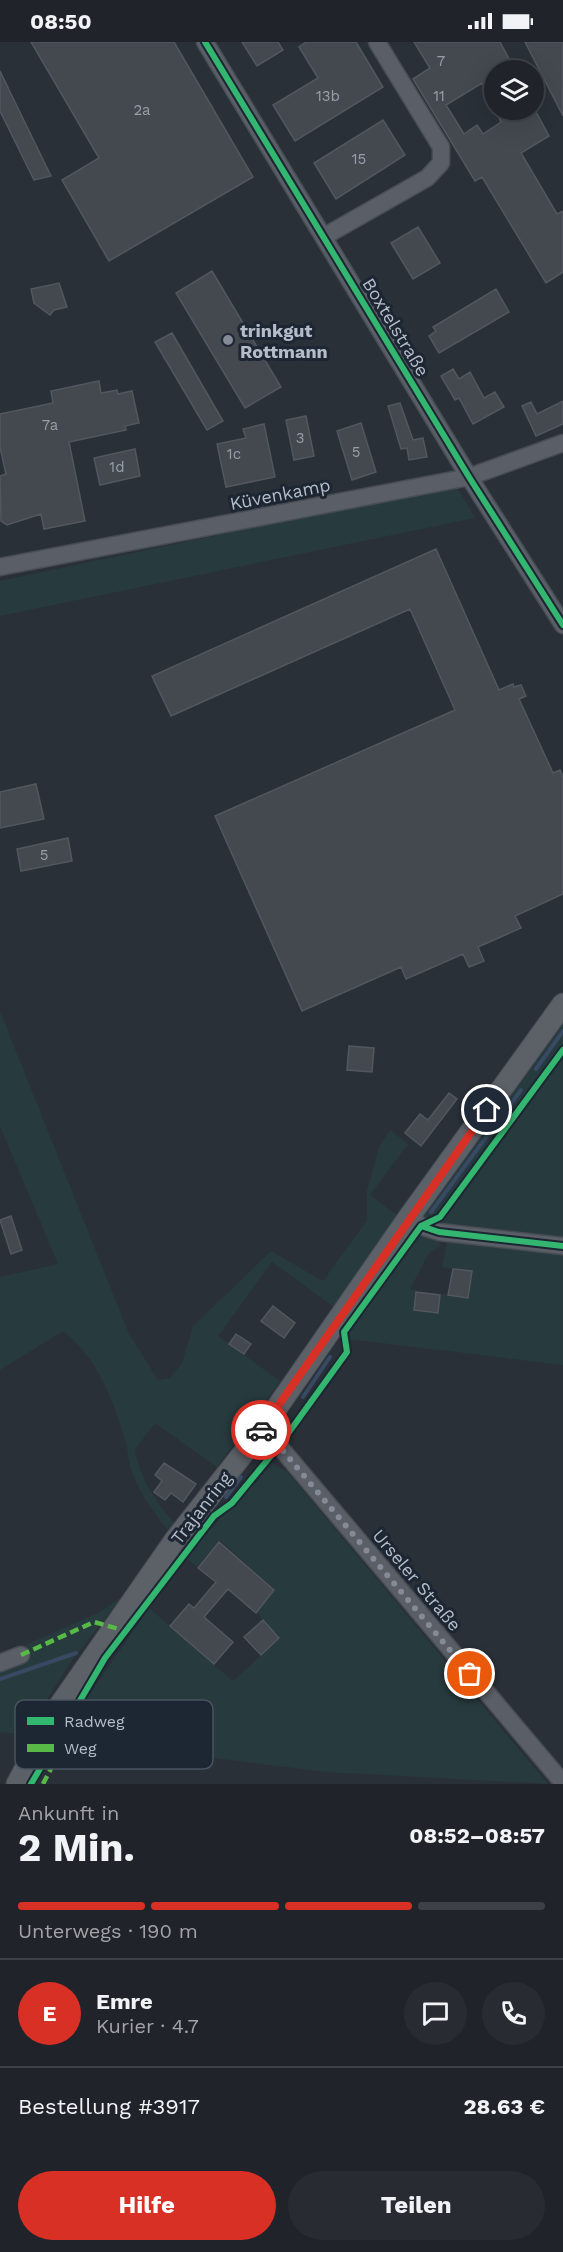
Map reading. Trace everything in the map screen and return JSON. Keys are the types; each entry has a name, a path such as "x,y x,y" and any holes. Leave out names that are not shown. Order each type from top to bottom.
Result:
{"main road":[{"name":"Trajanring","path":"63,1700 175,1540 260,1432 409,1217 563,1004"},
{"name":"Trajanring","path":"17,1784 25,1769"}],"street":[{"name":"Boxtelstraße","path":"205,42 325,236 469,477 563,625"},
{"path":"325,236 427,178 441,163 441,147 377,42"},
{"name":"Küvenkamp","path":"1,565 469,477 563,444"},
{"path":"409,1217 421,1226 439,1232 563,1246"},
{"name":"Urseler Straße","path":"260,1432 279,1446 563,1783"},
{"path":"0,1663 21,1655"}],"green space":[{"path":"455,485 475,518 0,616 0,581"},
{"path":"0,1011 129,1334 158,1380 170,1378 182,1363 193,1326 271,1251 323,1281 367,1220 367,1191 379,1147 390,1130 408,1144 370,1195 399,1217 334,1307 272,1262 218,1336 280,1381 217,1467 155,1423 135,1450 137,1461 150,1490 175,1524 168,1530 148,1504 133,1475 125,1439 109,1394 95,1366 75,1342 63,1331 0,1370 0,1277 58,1264 0,1126"},
{"path":"563,1019 563,1241 437,1228 420,1216"},
{"path":"408,1230 437,1234 440,1246 429,1253 410,1289 416,1290 413,1310 438,1314 441,1294 468,1298 472,1272 442,1267 448,1236 563,1250 563,1365 347,1339 339,1331"},
{"path":"273,1463 287,1472 548,1784 326,1772 213,1758 213,1700 86,1700 149,1608 233,1681 280,1638 257,1613 275,1590 220,1540 197,1567 186,1558 206,1533"},
{"path":"122,1597 70,1663 46,1700 15,1700 15,1734 0,1732 0,1670 31,1659 25,1645 100,1612"}],"building":[{"path":"31,42 174,42 253,177 109,261 62,180 99,158"},
{"path":"242,42 278,42 283,50 257,66"},
{"path":"306,42 356,42 383,87 295,141 273,105 318,78 299,47"},
{"path":"414,42 500,42 510,60 484,60 484,87 482,83 446,105 464,134 477,125 483,134 501,122 500,120 540,120 549,136 521,153 557,214 563,211 563,272 546,283 482,177 475,181 413,79 430,68"},
{"path":"525,42 563,42 563,116 544,79 544,60 534,60"},
{"path":"0,71 51,176 34,180 0,111"},
{"path":"383,120 405,155 336,199 314,163"},
{"path":"418,227 440,263 413,279 391,243"},
{"name":"trinkgut Rottmann","path":"212,271 281,387 245,408 176,293"},
{"path":"59,283 67,307 54,310 50,315 34,303 31,289"},
{"path":"496,289 509,312 439,353 429,336 436,331 433,327"},
{"path":"172,333 223,421 207,430 155,342"},
{"path":"453,369 459,379 470,372 484,398 495,392 504,407 473,424 459,398 455,400 441,376"},
{"path":"99,381 101,393 117,390 118,394 132,391 139,423 125,426 126,430 69,442 85,521 44,529 41,514 7,525 1,521 0,476 6,474 0,447 0,414 53,403 51,391"},
{"path":"563,401 563,424 536,436 522,406 531,402 537,414"},
{"path":"400,403 413,440 423,438 427,457 409,460 407,448 401,449 388,406"},
{"path":"306,416 314,456 294,460 286,420"},
{"path":"361,423 376,472 352,480 337,431"},
{"path":"264,424 275,477 226,487 217,444 246,438 243,429"},
{"path":"135,449 140,476 100,485 94,458"},
{"path":"436,549 499,690 513,684 514,687 521,685 526,696 519,699 553,773 560,770 563,777 563,894 515,916 521,928 478,947 484,961 469,967 463,954 406,979 401,967 302,1011 215,816 455,710 410,609 171,716 152,676"},
{"path":"36,784 44,819 0,828 0,792"},
{"path":"68,838 72,861 21,871 17,849"},
{"path":"349,1046 374,1048 372,1072 347,1070"},
{"path":"449,1093 457,1099 421,1146 405,1133 420,1114 428,1120"},
{"path":"11,1216 22,1250 11,1254 0,1220"},
{"path":"453,1269 472,1271 468,1298 448,1295"},
{"path":"416,1292 440,1295 438,1313 414,1310"},
{"path":"273,1306 295,1323 284,1338 261,1321"},
{"path":"236,1334 251,1344 244,1354 229,1344"},
{"path":"164,1463 196,1484 183,1502 171,1493 165,1500 154,1492 162,1481 155,1475"},
{"path":"219,1542 274,1590 256,1613 228,1589 204,1617 233,1642 214,1664 170,1626 189,1604 194,1608 216,1582 198,1568"},
{"path":"263,1620 279,1638 261,1655 244,1637"}],"waterway":[{"path":"536,1069 563,1031"},
{"path":"431,1212 521,1090"},
{"path":"303,1397 330,1357"},
{"path":"226,1497 241,1477"},
{"path":"0,1679 76,1653"}],"marked path":[{"path":"21,1655 94,1622 126,1631"},
{"path":"43,1784 50,1769"}],"cycle path":[{"path":"205,42 469,477 563,625"},
{"path":"80,1700 105,1658 214,1516 232,1503 279,1446 347,1352 344,1332 421,1226 440,1217 563,1050"},
{"path":"421,1226 439,1232 563,1246"},
{"path":"31,1784 40,1769"}],"way so far":[{"path":"261,1430 260,1432 279,1446 470,1674"}],"place":[{"name":"trinkgut Rottmann","path":"228,340"}],"route":[{"path":"261,1430 409,1217 487,1110"}]}
